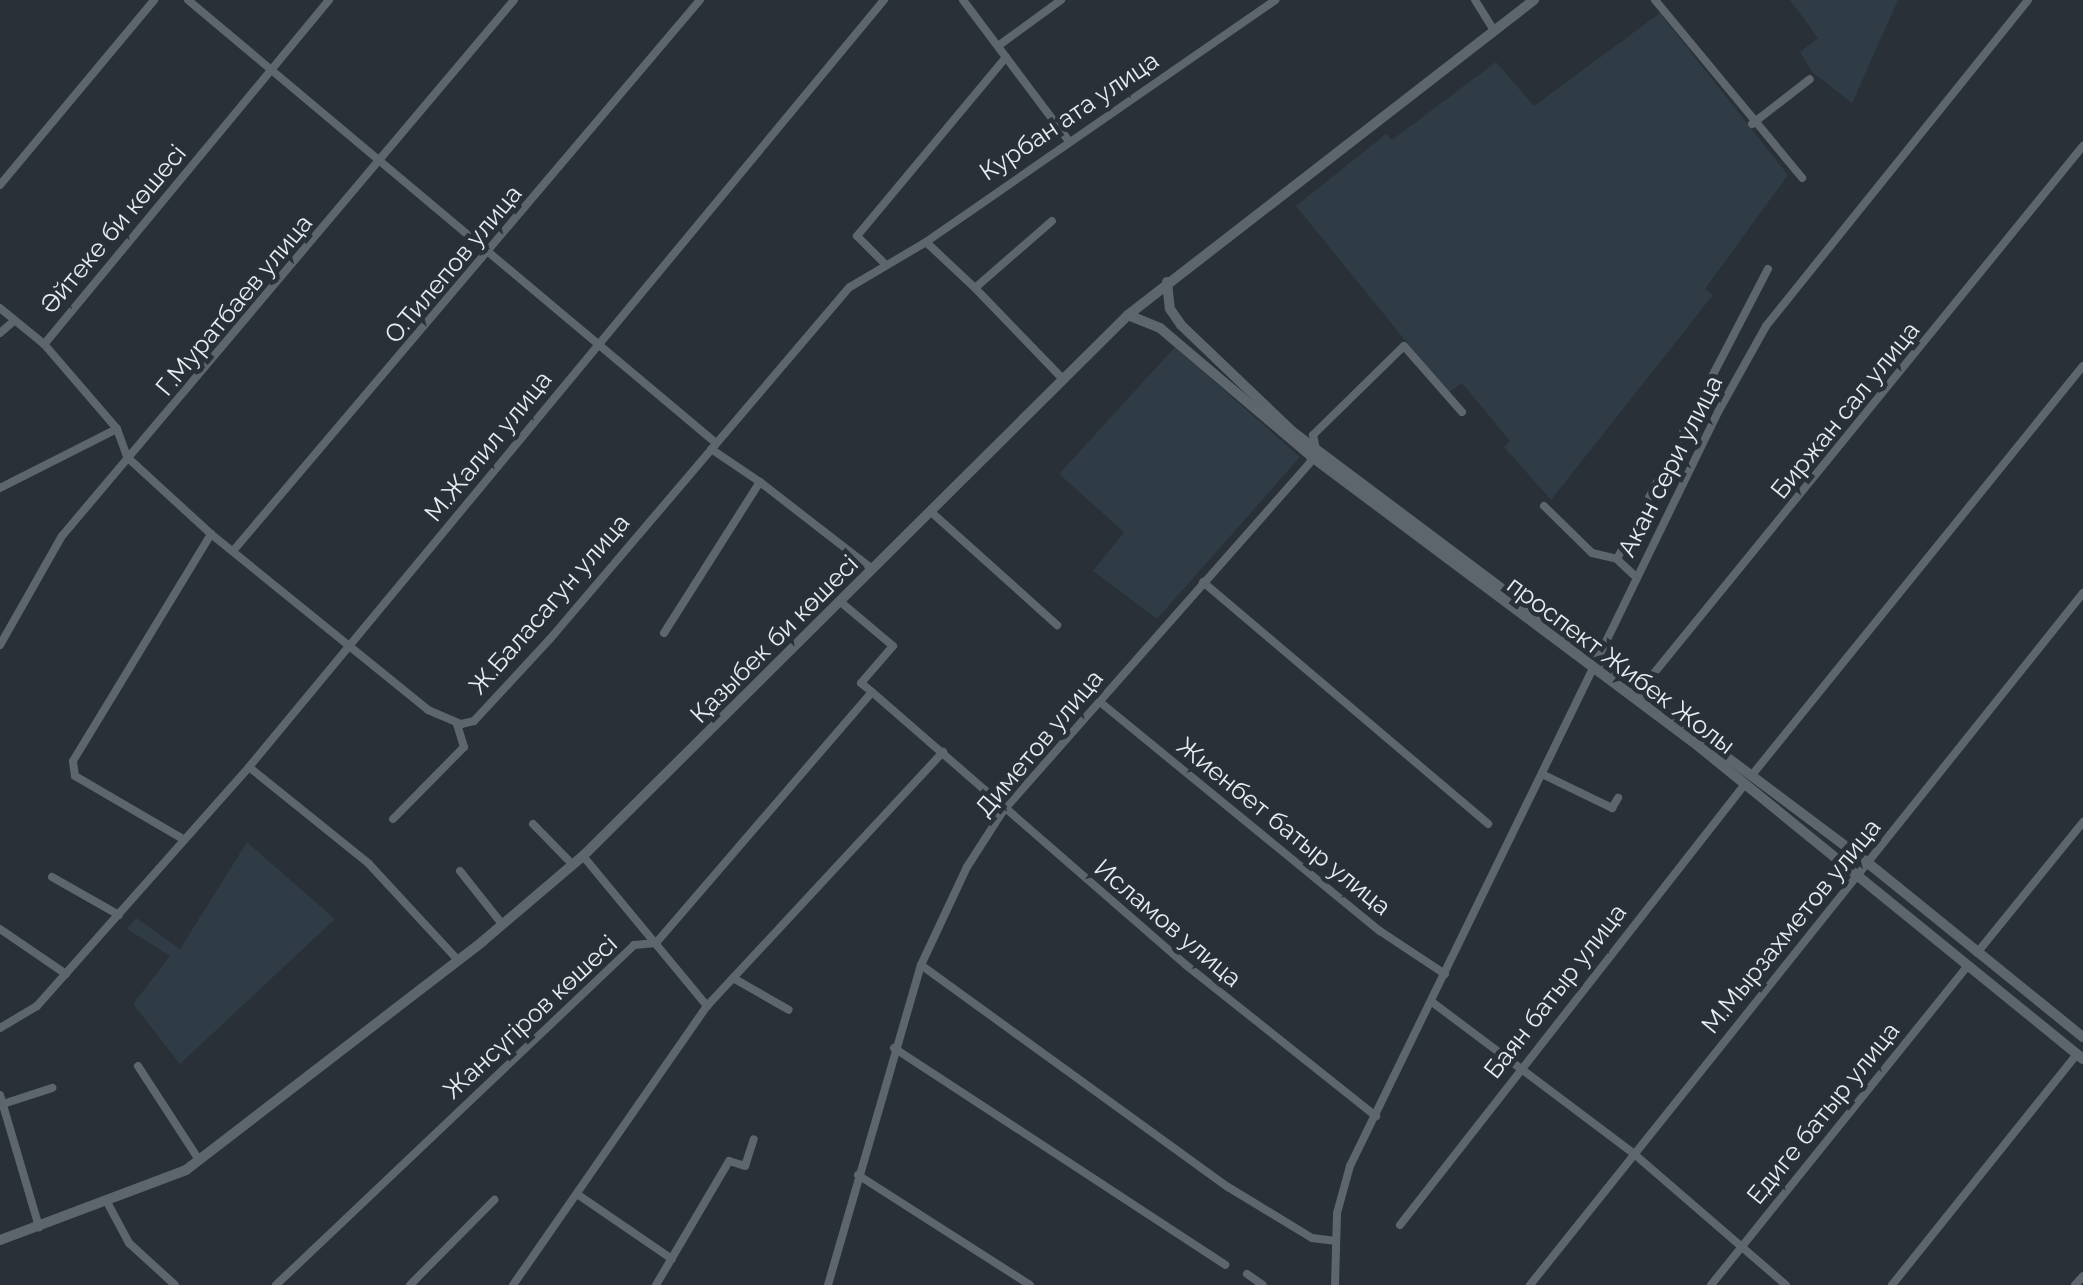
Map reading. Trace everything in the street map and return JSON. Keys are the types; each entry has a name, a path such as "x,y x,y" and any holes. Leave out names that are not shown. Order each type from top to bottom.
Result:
{"main road":[{"name":"Қазыбек би көшесі","path":"0,1240 107,1202 200,1160 458,960 584,856 1128,315 1534,0"},
{"name":"проспект Жибек Жолы","path":"1167,282 1170,308 1180,325 1314,454"},
{"name":"проспект Жибек Жолы","path":"1128,315 1160,328 1314,454 1748,780 1868,863 2083,1038"},
{"name":"проспект Жибек Жолы","path":"1748,780 1857,876 2080,1056"}],"street":[{"path":"0,185 154,0"},
{"path":"188,0 488,254 600,342 714,446 872,569"},
{"name":"Әйтеке би көшесі","path":"128,457 117,429 44,344 329,0"},
{"name":"Г.Муратбаев улица","path":"0,645 62,536 514,0"},
{"name":"О.Тилепов улица","path":"233,551 700,0"},
{"name":"М.Жалил улица","path":"0,1028 37,1006 249,767 884,0"},
{"path":"964,0 1069,142"},
{"path":"998,46 1061,0"},
{"name":"Курбан ата улица","path":"886,265 926,242 1275,0"},
{"path":"1475,0 1494,30"},
{"path":"1654,0 1752,124 1802,178"},
{"name":"Акан сери улица","path":"1335,1285 1342,1189 1598,665 1636,577 1766,326 2028,0"},
{"path":"886,265 858,236 1006,57"},
{"path":"1752,124 1810,79"},
{"name":"Биржан сал улица","path":"1638,694 2083,146"},
{"path":"975,288 1052,221"},
{"path":"926,242 1063,379"},
{"name":"Ж.Баласагун улица","path":"394,818 464,746 457,724 474,721 550,640 850,287 886,265"},
{"path":"1617,560 1768,269"},
{"path":"0,308 44,344"},
{"path":"0,334 14,321"},
{"name":"Диметов улица","path":"828,1285 921,964 967,868 1003,811 1314,454 1313,435 1404,346 1462,412"},
{"name":"Баян батыр улица","path":"1400,1225 1519,1066 2083,366"},
{"path":"0,488 117,429"},
{"path":"128,457 211,534 348,648 428,710 457,724"},
{"path":"664,633 760,482"},
{"path":"1544,506 1592,553 1617,560 1636,577"},
{"path":"930,511 1057,625"},
{"path":"183,839 75,776 73,761 211,534"},
{"path":"1203,582 1488,824"},
{"name":"М.Мырзахметов улица","path":"1530,1285 2083,593"},
{"name":"Жансүгіров көшесі","path":"276,1285 634,946 656,943 872,692 861,683 893,646 842,602"},
{"name":"Исламов улица","path":"872,692 944,752 1003,811 1376,1116"},
{"name":"Жиенбет батыр улица","path":"1100,702 1380,931 1446,974"},
{"path":"513,1285 707,1006 944,752"},
{"path":"249,767 369,864 458,960"},
{"path":"1544,775 1598,804 1612,808 1618,798"},
{"path":"1978,953 2083,822"},
{"path":"533,824 573,865"},
{"path":"584,856 707,1006"},
{"path":"460,871 502,924"},
{"path":"52,877 120,915"},
{"path":"0,928 66,974"},
{"path":"921,964 1228,1187 1312,1238 1336,1241"},
{"name":"Едиге батыр улица","path":"1711,1285 1968,966"},
{"path":"733,978 789,1010"},
{"path":"1432,1002 1633,1154 1786,1285"},
{"path":"894,1048 1225,1265"},
{"path":"1892,1285 2080,1056"},
{"path":"138,1066 200,1160"},
{"path":"39,1227 2,1100 52,1088"},
{"path":"656,1285 729,1161 744,1166 754,1139"},
{"path":"858,1175 1030,1285"},
{"path":"576,1194 672,1259"},
{"path":"410,1285 494,1200"},
{"path":"107,1202 130,1243 175,1285"},
{"path":"1247,1274 1263,1285"},
{"path":"2075,1285 2083,1276"}],"shaded area":[{"path":"1790,0 1898,0 1852,103 1812,72 1800,52 1818,38"},
{"path":"1660,13 1788,175 1705,289 1713,295 1551,500 1504,447 1510,441 1462,383 1448,393 1296,206 1386,134 1392,140 1496,62 1534,106"},
{"path":"1175,347 1300,457 1157,619 1093,571 1124,532 1059,474"},
{"path":"247,842 335,919 180,1064 133,1004 170,956 127,929 136,918 180,949"}]}
